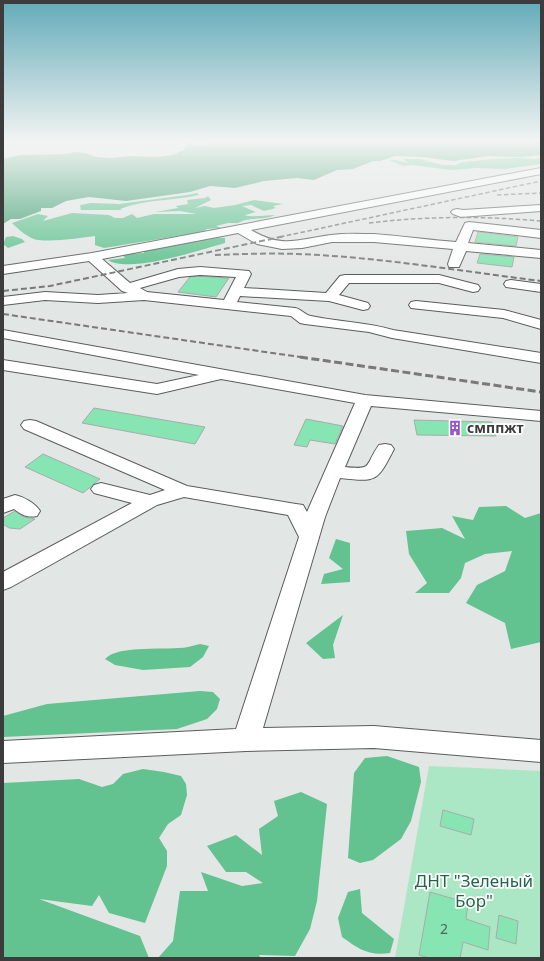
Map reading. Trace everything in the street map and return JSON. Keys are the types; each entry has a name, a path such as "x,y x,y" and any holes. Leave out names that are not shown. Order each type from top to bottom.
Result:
{"street":[{"path":"3,270 92,257 464,186"},
{"path":"457,212 461,214 541,208"},
{"path":"454,264 460,245 469,226 541,234"},
{"path":"240,229 261,241 282,245 302,244 332,238 374,238 460,245 541,254"},
{"path":"92,257 112,277 127,288 144,296"},
{"path":"127,288 178,273 200,271 244,274 228,306"},
{"path":"330,297 345,279 439,279 473,288"},
{"path":"511,284 541,288"},
{"path":"235,292 330,297 363,306"},
{"path":"4,301 45,296 98,299 144,296 295,312 305,320 370,328 392,334 541,358"},
{"path":"416,305 504,314 541,326"},
{"path":"3,334 365,400 541,416"},
{"path":"3,365 157,389 224,375"},
{"path":"246,740 309,537 333,472 365,400"},
{"path":"30,425 183,491 296,510 309,537"},
{"path":"333,472 366,475 374,470 385,449"},
{"path":"101,489 150,501"},
{"path":"3,582 150,501 183,491"},
{"path":"3,507 15,501 30,511"},
{"path":"3,752 246,740 381,738 442,741 536,751"}],"green space":[{"name":"ДНТ \"Зеленый Бор\"","path":"429,766 541,771 541,958 395,958"}],"shaded area":[{"path":"3,186 244,186 235,188 210,186 190,192 126,201 89,197 66,201 52,208 41,208 41,211 20,219 11,219 3,224"},
{"path":"197,193 199,195 139,203 120,209 122,210 81,210 80,205 91,203 119,204"},
{"path":"208,196 211,200 195,208 205,206 214,208 254,200 283,204 273,206 276,208 264,211 251,205 242,206 256,212 245,215 275,215 271,217 247,220 238,223 228,223 216,226 221,228 207,229 203,232 104,248 95,245 95,236 59,240 38,240 31,238 12,223 38,214 48,216 43,221 72,213 109,215 115,218 123,218 132,214 137,218 154,214 197,214 180,211 155,212 178,208 176,206 188,204 187,200 205,198"},
{"path":"13,236 22,239 25,242 8,248 3,244 6,237"},
{"path":"212,237 225,238 225,243 148,263 118,264 108,260 125,258 122,254 144,253 144,250"},
{"path":"506,506 525,518 541,513 541,642 511,649 505,623 466,603 477,585 505,571 512,551 485,554 465,563 461,578 449,593 415,593 427,583 409,554 406,531 442,528 465,539 452,516 473,520 479,507"},
{"path":"336,539 350,543 350,582 321,584 324,574 343,569 329,558"},
{"path":"343,615 333,645 335,658 323,659 306,643"},
{"path":"200,644 209,646 203,657 190,667 143,670 115,665 105,659 112,654 121,651 179,648"},
{"path":"200,691 213,692 220,699 217,709 207,719 177,729 3,737 3,716 47,704"},
{"path":"387,756 419,767 421,782 411,821 401,839 373,860 360,863 348,858 354,773 365,758"},
{"path":"143,769 181,776 186,784 187,795 181,815 168,824 159,838 167,851 167,866 145,923 109,913 99,895 92,906 39,899 140,936 149,958 3,958 3,783 79,779 102,787 113,784 123,774"},
{"path":"301,792 327,804 317,901 310,929 295,956 259,955 261,958 158,958 173,941 180,891 208,891 201,872 242,886 263,883 246,872 226,872 207,846 236,835 262,855 259,829 278,816 274,801"},
{"path":"360,889 362,913 394,939 390,953 382,954 364,951 342,937 338,918 348,892"}],"building":[{"path":"478,232 518,237 516,246 475,242"},
{"path":"480,254 514,257 512,267 477,263"},
{"path":"200,276 229,278 216,297 178,292 190,277"},
{"path":"94,408 205,427 195,444 82,423"},
{"path":"306,419 343,426 335,444 310,440 307,447 294,445"},
{"name":"смппжт","path":"414,420 492,422 496,436 417,435"},
{"path":"43,454 100,479 83,493 25,467"},
{"path":"15,511 24,517 35,519 20,529 9,528 3,524 3,518"},
{"path":"443,810 474,819 471,835 440,826"},
{"path":"430,892 468,903 466,919 490,927 488,950 463,942 460,958 429,958 419,955"},
{"path":"499,915 518,921 516,944 496,938"}],"railway":[{"path":"280,237 518,186"},
{"path":"497,195 541,193"},
{"path":"369,223 412,219 455,218 498,218 541,221"},
{"path":"3,291 50,286 285,236"},
{"path":"215,255 297,254 358,258 541,281"},
{"path":"3,314 307,358"},
{"path":"300,357 541,392"}],"place":[{"name":"смппжт","path":"455,428"}]}
